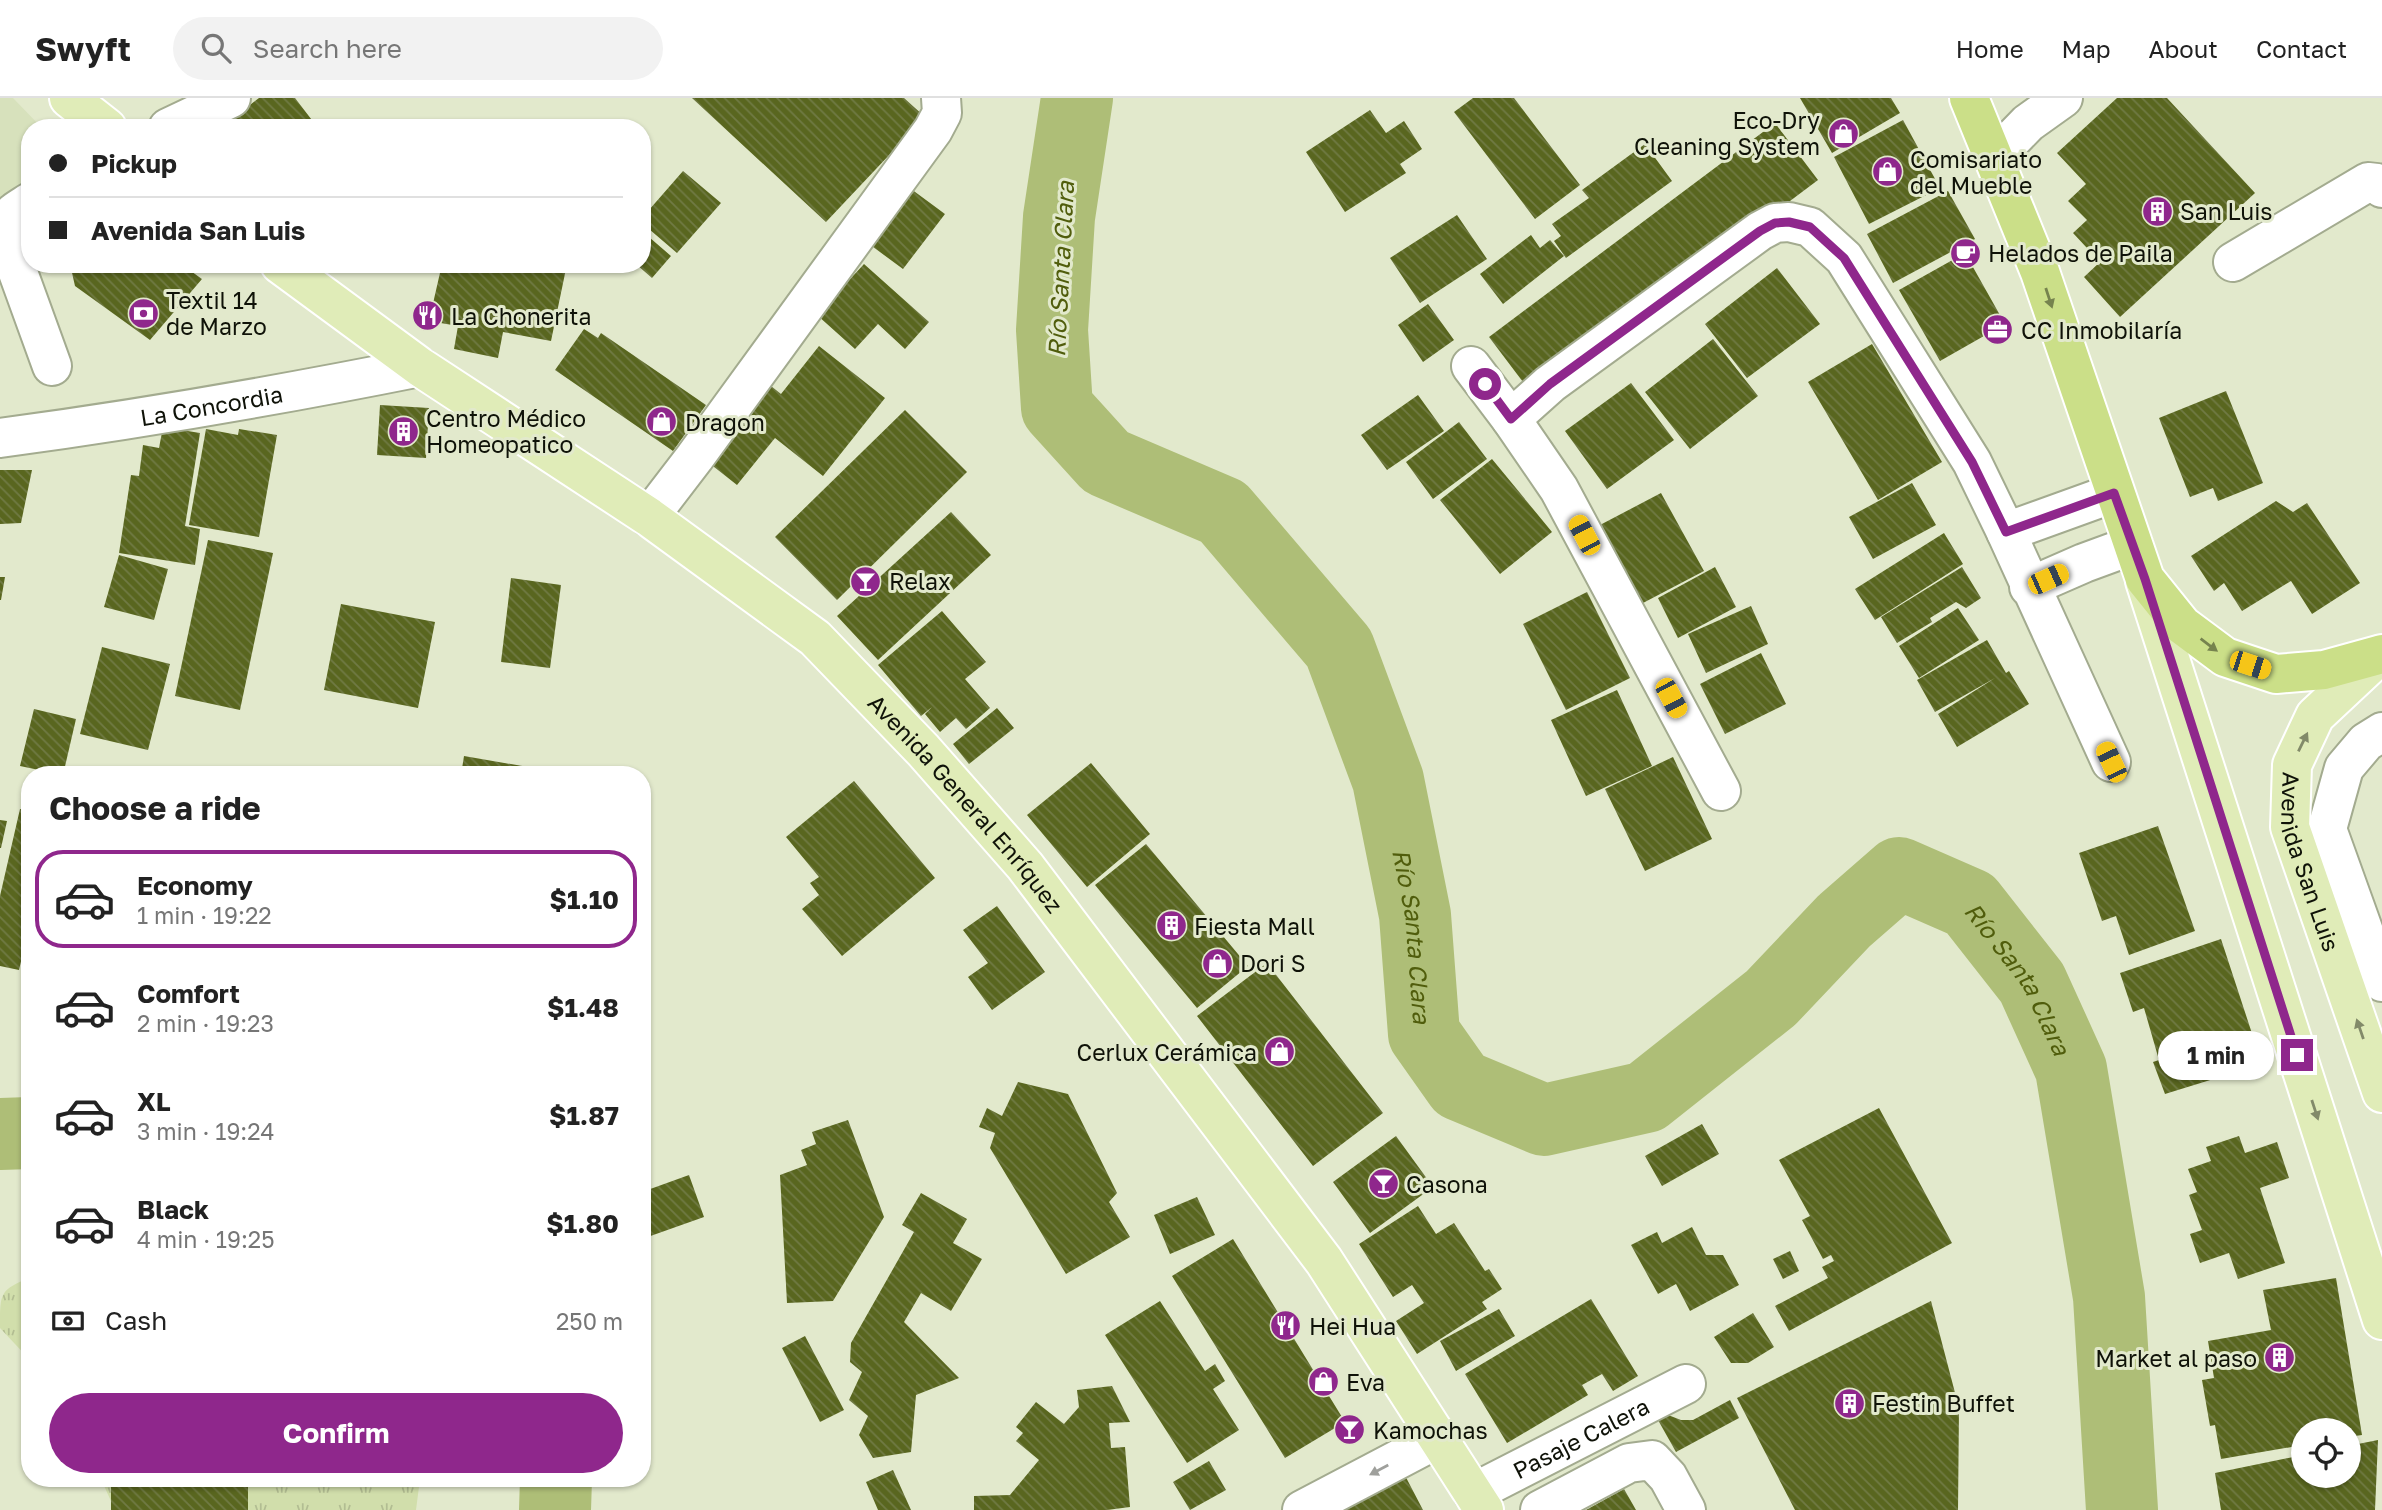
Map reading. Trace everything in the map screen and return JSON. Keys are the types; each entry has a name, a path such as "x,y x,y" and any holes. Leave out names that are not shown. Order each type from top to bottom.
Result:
{"highway":[{"path":"1969,98 2040,272 2139,562 2182,625 2225,657 2276,674 2324,670 2381,655"}],"main road":[{"path":"69,98 96,119"},
{"name":"Avenida General Enríquez","path":"293,273 420,367 649,517 815,638 923,750 1025,866 1324,1261 1478,1502"},
{"path":"2139,562 2382,1321"},
{"name":"Avenida San Luis","path":"2381,655 2315,716 2292,765 2290,827 2382,1093"}],"street":[{"path":"186,119 231,98"},
{"path":"649,517 704,446 933,130 942,113 941,98"},
{"path":"1994,157 2028,123 2063,98"},
{"path":"2233,262 2368,182 2377,183 2382,188"},
{"path":"21,208 10,215 5,225 7,242 52,366"},
{"path":"1511,419 1550,384 1760,231 1775,223 1789,222 1810,227 1844,258 1972,462 2111,762"},
{"path":"1471,366 1559,489 1720,791"},
{"name":"La Concordia","path":"0,438 110,424 249,401 420,367"},
{"path":"2006,532 2114,493"},
{"path":"2029,587 2084,563 2139,562"},
{"path":"2382,732 2366,742 2344,768 2328,830 2382,982"},
{"name":"Pasaje Calera","path":"1478,1502 1686,1384"},
{"path":"1301,1510 1439,1438"},
{"path":"1540,1510 1629,1463 1651,1460 1668,1477 1686,1510"}],"shaded area":[{"path":"0,98 13,98 33,119 21,119 21,185 0,197"}],"green space":[{"path":"21,1282 21,1350 0,1328 2,1299 13,1286"},
{"path":"105,1487 419,1487 416,1510 115,1510"}],"building":[{"path":"259,98 295,98 311,119 232,119"},
{"path":"692,98 904,98 925,117 826,222"},
{"path":"1473,98 1514,98 1580,185 1535,219 1454,112"},
{"name":"Eco-Dry Cleaning System","path":"1800,98 1891,98 1900,113 1832,153"},
{"name":"San Luis","path":"2117,98 2167,98 2255,193 2120,317 2084,277 2100,262 2073,233 2087,220 2068,201 2086,184 2057,153"},
{"path":"1370,110 1386,133 1404,121 1422,149 1400,164 1406,173 1345,212 1306,152"},
{"name":"Comisariato del Mueble","path":"1903,120 1940,188 1869,224 1834,157"},
{"path":"1775,123 1818,180 1532,394 1489,337"},
{"path":"1645,144 1672,181 1566,258 1554,241 1561,236 1552,224 1589,198 1582,190"},
{"path":"683,171 721,203 677,253 651,231 651,208"},
{"path":"907,186 945,214 903,269 865,241"},
{"path":"1948,191 1975,239 1893,283 1867,234"},
{"path":"1457,215 1487,259 1420,303 1390,258"},
{"path":"1531,235 1540,248 1550,240 1564,256 1503,304 1480,274"},
{"path":"651,239 671,256 652,278 646,273 651,273"},
{"path":"1965,253 2005,324 1940,361 1899,290"},
{"path":"864,264 929,322 905,349 878,324 855,349 817,315"},
{"path":"1777,268 1820,324 1747,378 1705,324"},
{"name":"Textil 14 de Marzo","path":"72,273 194,273 202,279 150,340 75,286"},
{"path":"440,273 565,273 551,341 503,332 498,358 454,349 458,326 429,321"},
{"path":"1428,304 1454,340 1423,362 1398,325"},
{"path":"584,329 598,338 601,333 706,405 673,451 555,370"},
{"path":"1713,339 1758,396 1690,449 1645,392"},
{"path":"1872,344 1942,462 1878,500 1808,382"},
{"path":"819,346 885,398 823,476 775,438 737,485 704,459 766,382 781,394"},
{"path":"1631,383 1674,440 1607,489 1565,431"},
{"path":"2226,391 2263,483 2218,501 2213,488 2190,497 2159,418"},
{"path":"1418,395 1444,431 1387,470 1361,435"},
{"name":"Centro Médico Homeopatico","path":"380,405 429,408 426,458 377,455"},
{"path":"905,410 967,472 837,600 775,537"},
{"path":"1459,422 1487,459 1433,499 1406,462"},
{"path":"163,427 200,433 185,526 200,529 195,565 119,553 131,475 139,476 143,445 159,448"},
{"path":"206,429 238,435 239,429 277,435 259,537 189,525"},
{"path":"1492,459 1552,532 1500,574 1440,500"},
{"path":"0,470 32,470 21,523 0,524"},
{"path":"1912,483 1936,525 1873,559 1849,517"},
{"path":"1661,493 1704,571 1643,603 1600,525"},
{"path":"2276,501 2293,512 2307,503 2360,583 2312,614 2291,581 2242,611 2224,583 2214,591 2191,556"},
{"path":"951,512 991,555 878,660 837,616"},
{"path":"1944,533 1963,564 1875,620 1855,589"},
{"path":"208,540 273,553 240,710 175,696"},
{"path":"119,555 168,569 154,620 104,607"},
{"path":"1715,567 1736,607 1678,638 1658,598"},
{"path":"1962,567 1981,598 1966,608 1956,602 1930,618 1932,622 1897,643 1881,617"},
{"path":"0,577 5,577 1,600 0,600"},
{"path":"511,578 561,585 550,668 501,662"},
{"path":"1587,592 1630,678 1566,710 1523,624"},
{"path":"341,604 435,622 418,708 324,690"},
{"path":"1751,606 1768,644 1706,673 1688,634"},
{"path":"1958,608 1979,640 1919,678 1899,646"},
{"path":"942,611 986,662 965,679 990,708 966,729 956,718 940,732 925,714 932,707 921,716 878,665"},
{"path":"1987,640 2006,673 2009,671 2029,704 1957,747 1938,714 1995,678 1935,712 1917,680"},
{"path":"102,647 170,664 148,750 80,734"},
{"path":"1761,653 1786,704 1725,734 1700,684"},
{"path":"1617,690 1652,766 1586,796 1551,720"},
{"path":"997,708 1014,728 969,764 953,744"},
{"path":"34,709 76,719 65,766 20,766"},
{"path":"464,756 522,766 462,766"},
{"path":"1673,757 1712,839 1645,871 1605,789"},
{"path":"1091,763 1150,834 1087,887 1027,815"},
{"path":"854,781 935,878 842,956 802,909 819,895 810,883 819,877 786,837"},
{"path":"21,809 19,970 0,966 0,896"},
{"path":"0,820 7,821 1,848 0,848"},
{"path":"2158,826 2195,931 2129,955 2116,916 2102,921 2079,853"},
{"name":"Fiesta Mall","path":"1146,844 1248,966 1197,1008 1095,885"},
{"path":"997,906 1045,972 992,1010 968,977 988,963 963,930"},
{"path":"2221,939 2262,1064 2165,1094 2153,1062 2159,1060 2144,1008 2133,1012 2120,973"},
{"path":"1267,963 1383,1113 1313,1166 1197,1016"},
{"path":"1018,1082 1068,1094 1117,1193 1109,1202 1130,1237 1066,1274 990,1148 995,1133 979,1127 987,1108 1002,1116"},
{"path":"1879,1108 1952,1243 1789,1331 1775,1306 1828,1278 1822,1267 1834,1261 1831,1255 1823,1259 1802,1220 1810,1216 1779,1160"},
{"path":"848,1120 884,1217 833,1301 787,1303 780,1175 807,1165 801,1150 816,1144 812,1132"},
{"path":"1702,1124 1719,1154 1662,1186 1645,1156"},
{"name":"Casona","path":"1396,1136 1433,1187 1370,1233 1333,1182"},
{"path":"2239,1136 2245,1153 2277,1142 2289,1178 2260,1188 2285,1263 2238,1279 2229,1253 2200,1263 2190,1234 2202,1230 2189,1195 2197,1192 2188,1169 2211,1161 2206,1147"},
{"path":"689,1175 704,1217 651,1236 651,1189"},
{"path":"921,1193 967,1219 953,1243 982,1259 951,1311 921,1293 904,1322 959,1378 916,1395 911,1452 873,1458 859,1435 868,1416 849,1400 862,1372 850,1362 851,1343 914,1232 902,1225"},
{"path":"1197,1197 1215,1235 1170,1254 1154,1215"},
{"path":"1418,1206 1436,1234 1454,1223 1485,1271 1489,1269 1502,1289 1482,1302 1487,1309 1417,1354 1396,1321 1424,1303 1412,1285 1393,1297 1359,1244"},
{"path":"1692,1227 1706,1255 1723,1255 1739,1285 1690,1311 1676,1284 1658,1294 1631,1245 1657,1232 1662,1243"},
{"path":"1233,1239 1345,1422 1285,1458 1172,1276"},
{"path":"1790,1251 1799,1271 1783,1279 1773,1259"},
{"name":"Market al paso","path":"2336,1278 2359,1418 2291,1418 2291,1447 2221,1459 2215,1425 2210,1426 2202,1380 2214,1378 2208,1341 2271,1330 2263,1290"},
{"path":"1591,1299 1638,1376 1613,1391 1602,1374 1582,1385 1588,1395 1507,1443 1465,1374"},
{"path":"1160,1301 1205,1371 1215,1364 1225,1381 1213,1389 1239,1430 1187,1463 1105,1335"},
{"name":"Festin Buffet","path":"1931,1301 1959,1408 1958,1510 1795,1510 1737,1398"},
{"path":"1499,1309 1515,1336 1456,1371 1440,1341"},
{"path":"1753,1313 1774,1347 1748,1363 1731,1363 1714,1337"},
{"path":"805,1336 844,1410 820,1422 782,1348"},
{"path":"1112,1386 1130,1422 1109,1423 1111,1448 1125,1447 1130,1507 1107,1510 974,1510 974,1496 1010,1495 1039,1460 1016,1441 1023,1433 1016,1427 1036,1402 1064,1424 1079,1407 1077,1390"},
{"path":"1730,1400 1739,1418 1676,1452 1658,1420 1668,1415 1681,1420 1693,1420"},
{"path":"2378,1440 2375,1510 2221,1510 2215,1473 2291,1457 2291,1488 2361,1488 2361,1443"},
{"path":"1209,1461 1226,1490 1190,1510 1173,1482"},
{"path":"1399,1464 1423,1510 1310,1510"},
{"path":"893,1470 911,1510 878,1510 866,1482"},
{"path":"111,1487 248,1487 248,1510 111,1510"},
{"path":"1624,1489 1636,1510 1586,1510"}],"waterway":[{"name":"Río Santa Clara","path":"1077,98 1059,217 1052,330 1057,408 1106,462 1223,512 1339,648 1388,780 1415,915 1424,1034 1460,1085 1544,1120 1646,1097 1771,998 1844,921 1899,873 1970,904 2032,983 2071,1069 2109,1297 2122,1510"},
{"path":"0,1134 21,1133"},
{"path":"555,1510 556,1487"}],"place":[{"name":"Eco-Dry Cleaning System","path":"1843,133"},
{"name":"Comisariato del Mueble","path":"1887,172"},
{"name":"San Luis","path":"2157,211"},
{"name":"Helados de Paila","path":"1965,253"},
{"name":"Textil 14 de Marzo","path":"143,313"},
{"name":"La Chonerita","path":"428,316"},
{"name":"CC Inmobilaría","path":"1998,330"},
{"name":"Dragon","path":"662,422"},
{"name":"Centro Médico Homeopatico","path":"403,431"},
{"name":"Relax","path":"866,581"},
{"name":"Fiesta Mall","path":"1171,926"},
{"name":"Dori S","path":"1217,963"},
{"name":"Cerlux Cerámica","path":"1280,1052"},
{"name":"Casona","path":"1383,1184"},
{"name":"Hei Hua","path":"1286,1326"},
{"name":"Market al paso","path":"2280,1358"},
{"name":"Eva","path":"1323,1382"},
{"name":"Festin Buffet","path":"1849,1403"},
{"name":"Kamochas","path":"1350,1430"}],"route":[{"path":"1485,384 1511,419 1550,384 1760,231 1775,223 1789,222 1810,227 1844,258 1972,462 2006,532 2114,493 2145,579 2297,1055"}]}
